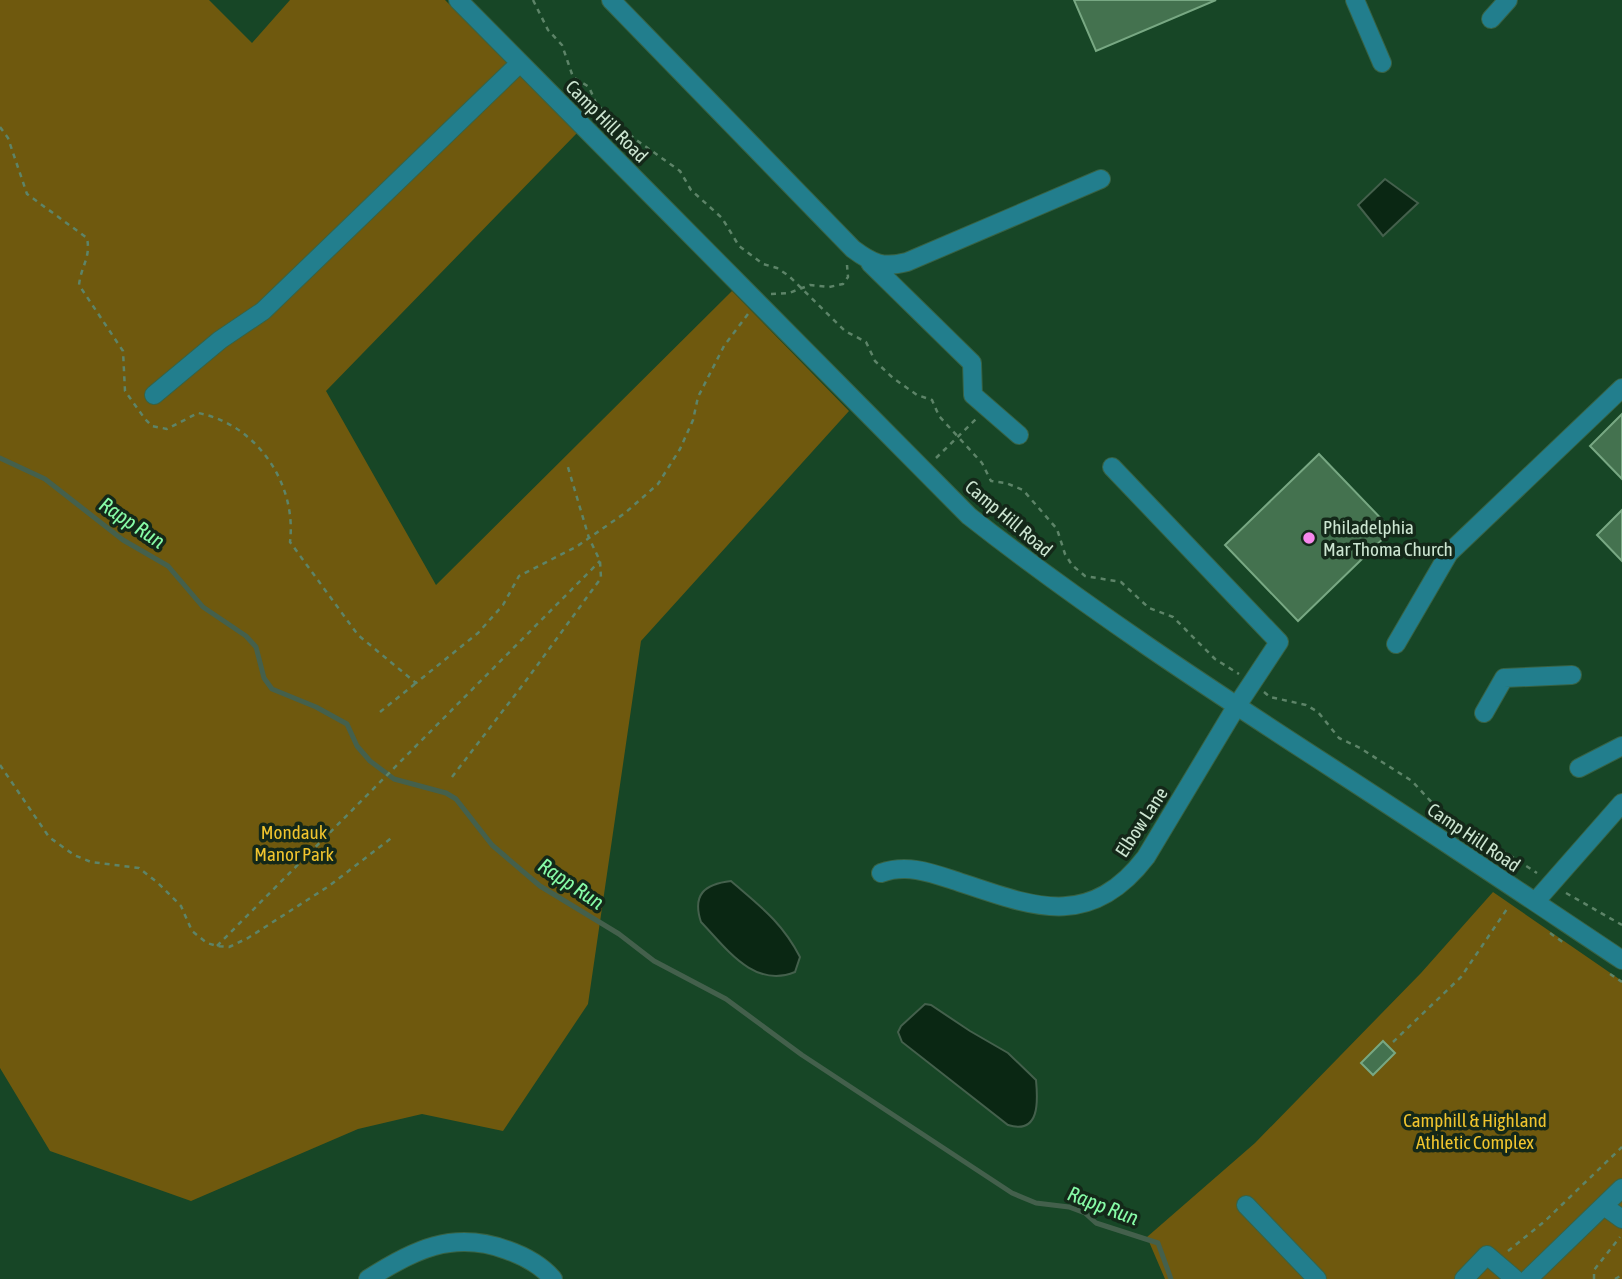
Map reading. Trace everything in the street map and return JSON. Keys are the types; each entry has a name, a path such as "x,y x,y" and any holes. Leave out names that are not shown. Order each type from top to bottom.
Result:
{"street":[{"name":"Camp Hill Road","path":"458,0 969,516 1046,576 1236,707 1622,960"},
{"path":"611,0 860,255 972,363 973,395 1019,435"},
{"path":"1355,0 1382,62"},
{"path":"1491,19 1508,0"},
{"path":"154,396 220,340 263,311 520,63"},
{"path":"860,255 889,266 907,262 1101,180"},
{"path":"1396,644 1449,553 1622,388"},
{"name":"Elbow Lane","path":"881,873 894,868 930,872 1013,900 1056,908 1087,903 1118,886 1146,857 1236,707 1279,642 1112,467"},
{"path":"1484,713 1504,678 1572,675"},
{"path":"1578,768 1622,746"},
{"path":"1535,902 1622,803"},
{"path":"1528,1279 1622,1188"},
{"path":"1245,1205 1317,1279"},
{"path":"1604,1206 1622,1219"},
{"path":"368,1279 429,1247 474,1240 522,1256 553,1279"},
{"path":"1464,1279 1487,1255 1515,1279"}],"path":[{"path":"533,0 548,30 562,45 573,76 589,87 596,103 635,139 680,171 691,190 722,218 739,247 762,264 777,268 845,331 866,342 875,361 893,378 917,395 932,400 939,416 967,444 982,463 991,481 1006,483 1023,490 1045,513 1057,529 1065,554 1072,565 1086,576 1121,582 1149,608 1173,617 1215,659 1270,696 1306,705 1318,712 1339,738 1412,781 1436,807 1551,883 1622,925"},
{"path":"0,127 8,138 27,194 87,238 90,251 80,274 79,285 123,351 125,391 145,419 152,426 167,429 198,413 229,422 247,434 280,477 292,529 290,542 358,635 416,683"},
{"path":"380,712 478,633 503,605 519,576 576,547 625,513 658,484 680,449 693,420 698,397 724,346 758,304 770,294 789,293 810,285 829,288 843,284 848,277 847,260 860,255"},
{"path":"923,470 988,407"},
{"path":"452,777 601,578 600,561 589,538 567,464"},
{"path":"217,946 600,561"},
{"path":"0,765 49,837 74,855 91,862 139,867 181,906 192,931 207,943 217,946 229,947 248,938 329,886 394,836"},
{"path":"1393,1042 1461,976 1518,891"},
{"path":"1495,1262 1545,1221 1622,1147"},
{"path":"1594,1279 1594,1270 1622,1234"},
{"path":"1615,1279 1622,1275"}],"green space":[{"name":"Mondauk Manor Park","path":"0,0 209,0 252,43 290,0 445,0 577,133 326,391 436,585 732,291 849,411 641,641 588,1004 503,1131 422,1114 358,1129 191,1201 50,1151 0,1068"},
{"name":"Camphill & Highland Athletic Complex","path":"1493,892 1622,981 1622,1279 1165,1279 1147,1237 1255,1143 1421,973"}],"shaded area":[{"path":"1385,179 1418,203 1383,236 1358,205"},
{"path":"731,881 770,915 786,934 800,957 795,972 780,976 754,971 731,954 701,922 698,905 702,892 714,885"},
{"path":"925,1004 931,1005 1008,1053 1036,1080 1036,1106 1031,1121 1018,1127 1008,1125 902,1042 898,1032 901,1026"}],"building":[{"path":"1074,0 1216,0 1096,51"},
{"path":"1622,414 1622,479 1590,446"},
{"name":"Philadelphia Mar Thoma Church","path":"1319,454 1392,530 1298,621 1225,545"},
{"path":"1622,510 1622,561 1597,535"},
{"path":"1383,1041 1395,1053 1373,1075 1361,1063"}],"waterway":[{"name":"Rapp Run","path":"0,458 45,479 123,540 168,566 203,607 246,636 256,647 264,678 272,689 316,707 347,724 357,746 370,761 394,779 446,793 456,799 492,845 540,886 619,934 654,961 726,999 802,1055 1012,1193 1036,1203 1069,1207 1085,1213 1096,1223 1158,1243 1171,1279"}],"place":[{"name":"Philadelphia Mar Thoma Church","path":"1309,538"}]}
